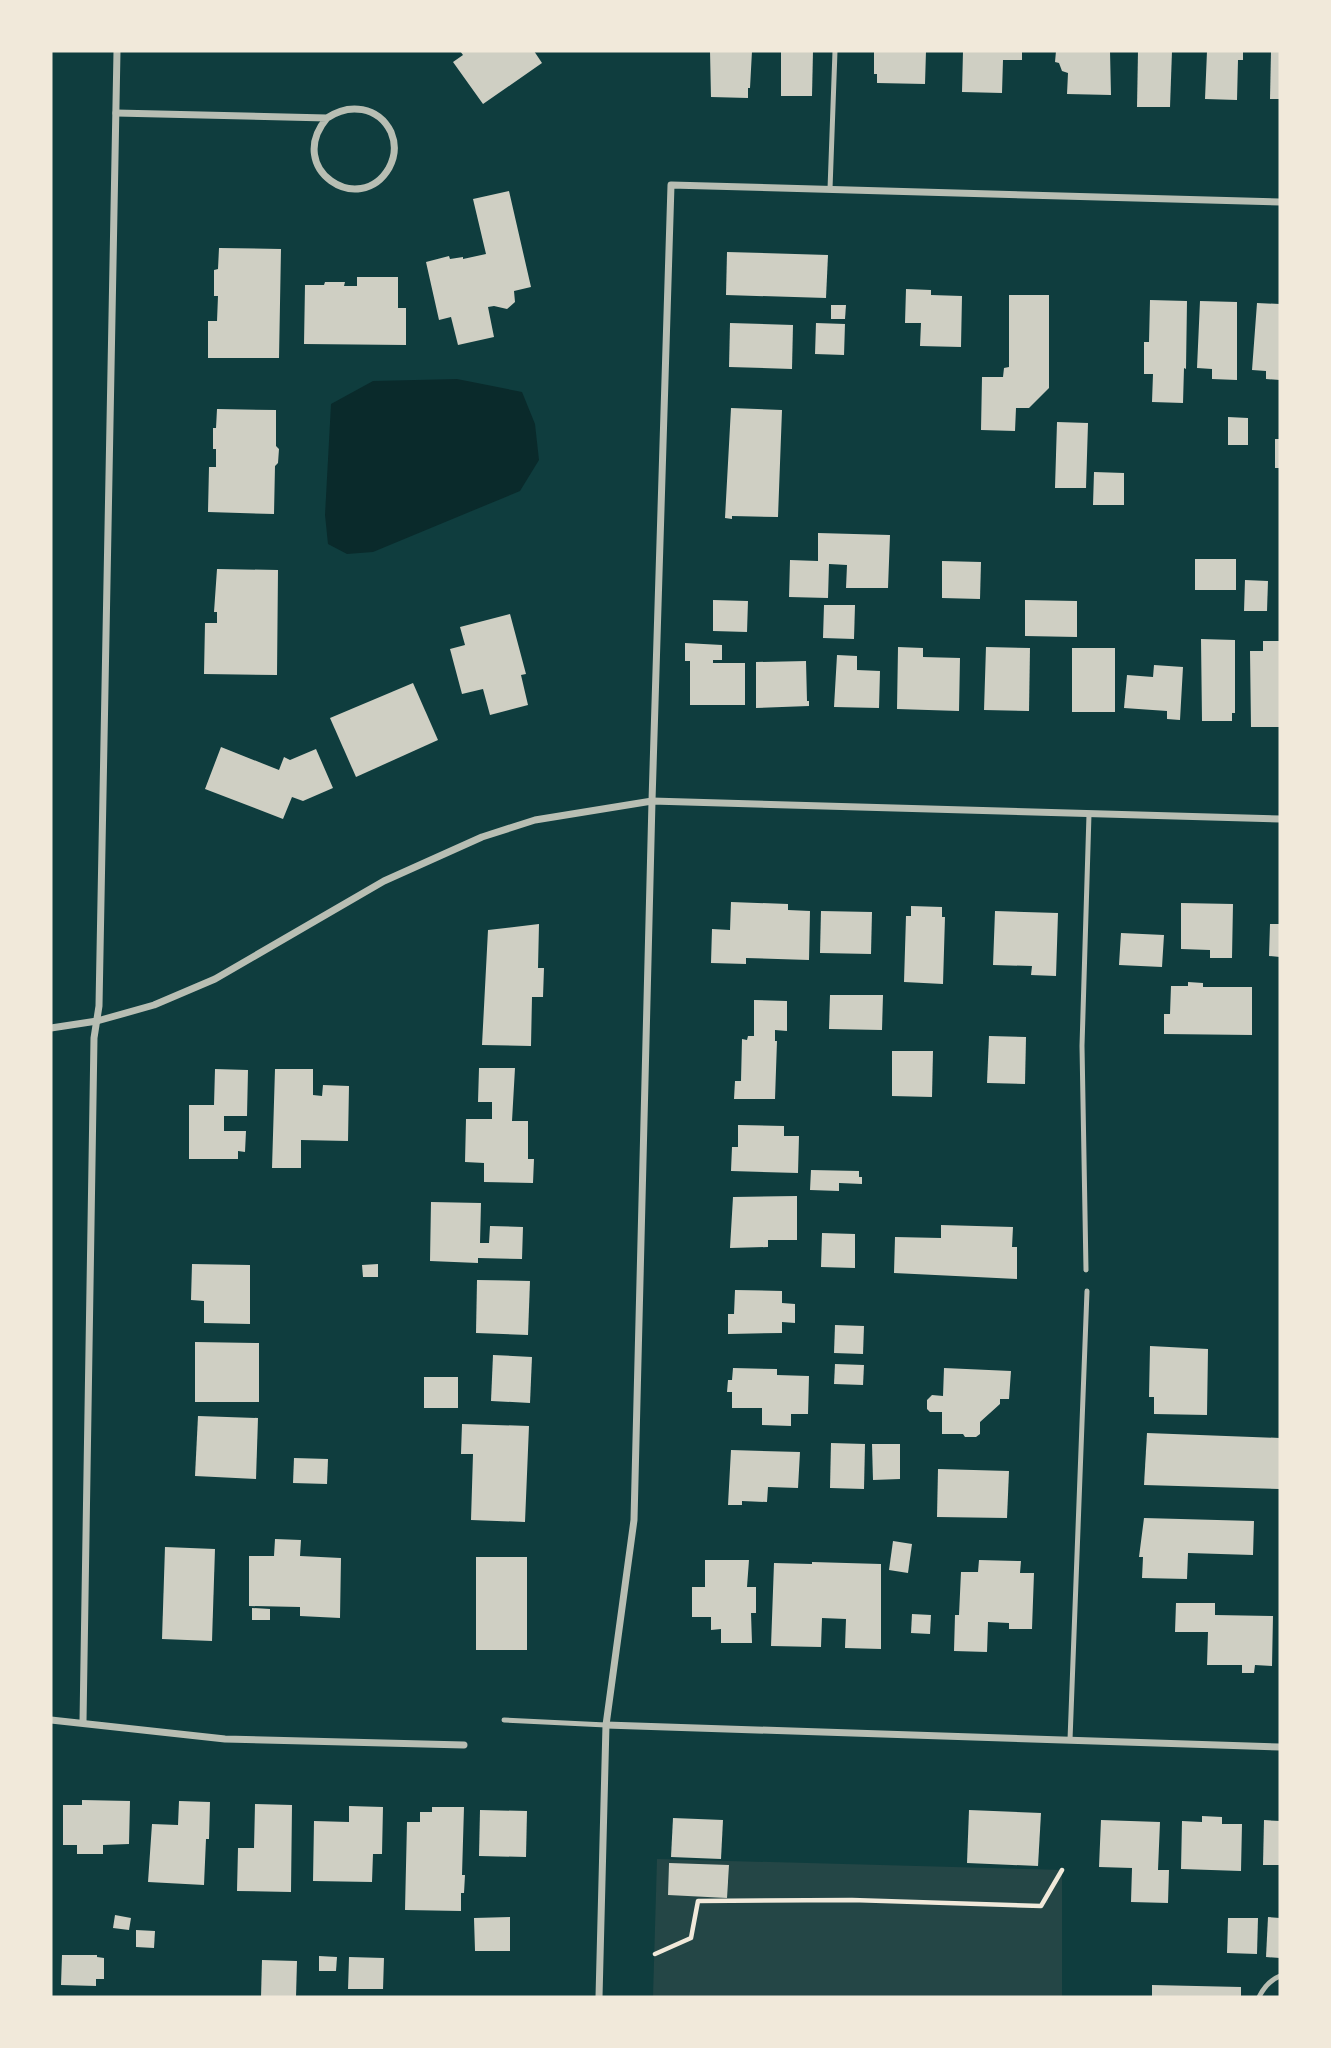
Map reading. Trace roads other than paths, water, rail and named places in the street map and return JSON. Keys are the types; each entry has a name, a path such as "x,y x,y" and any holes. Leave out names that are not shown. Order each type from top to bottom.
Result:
{"street":[{"path":"83,1722 94,1038 100,1006 117,51"},
{"path":"116,113 327,118 338,111 365,109 387,124 395,149 392,163 375,183 363,188 349,189 326,178 318,167 314,141 327,118"},
{"path":"599,1997 606,1725 634,1520 671,185 1280,202"},
{"path":"51,1028 97,1021 154,1005 215,979 384,881 482,837 535,820 652,801 1280,819"},
{"path":"51,1720 225,1739 464,1745"},
{"path":"606,1725 1280,1747"}],"lane":[{"path":"830,190 835,51"},
{"path":"1086,1270 1082,1046 1089,814"},
{"path":"1070,1740 1087,1291"},
{"path":"504,1720 606,1725"},
{"path":"1259,1997 1264,1987 1280,1976"}]}
